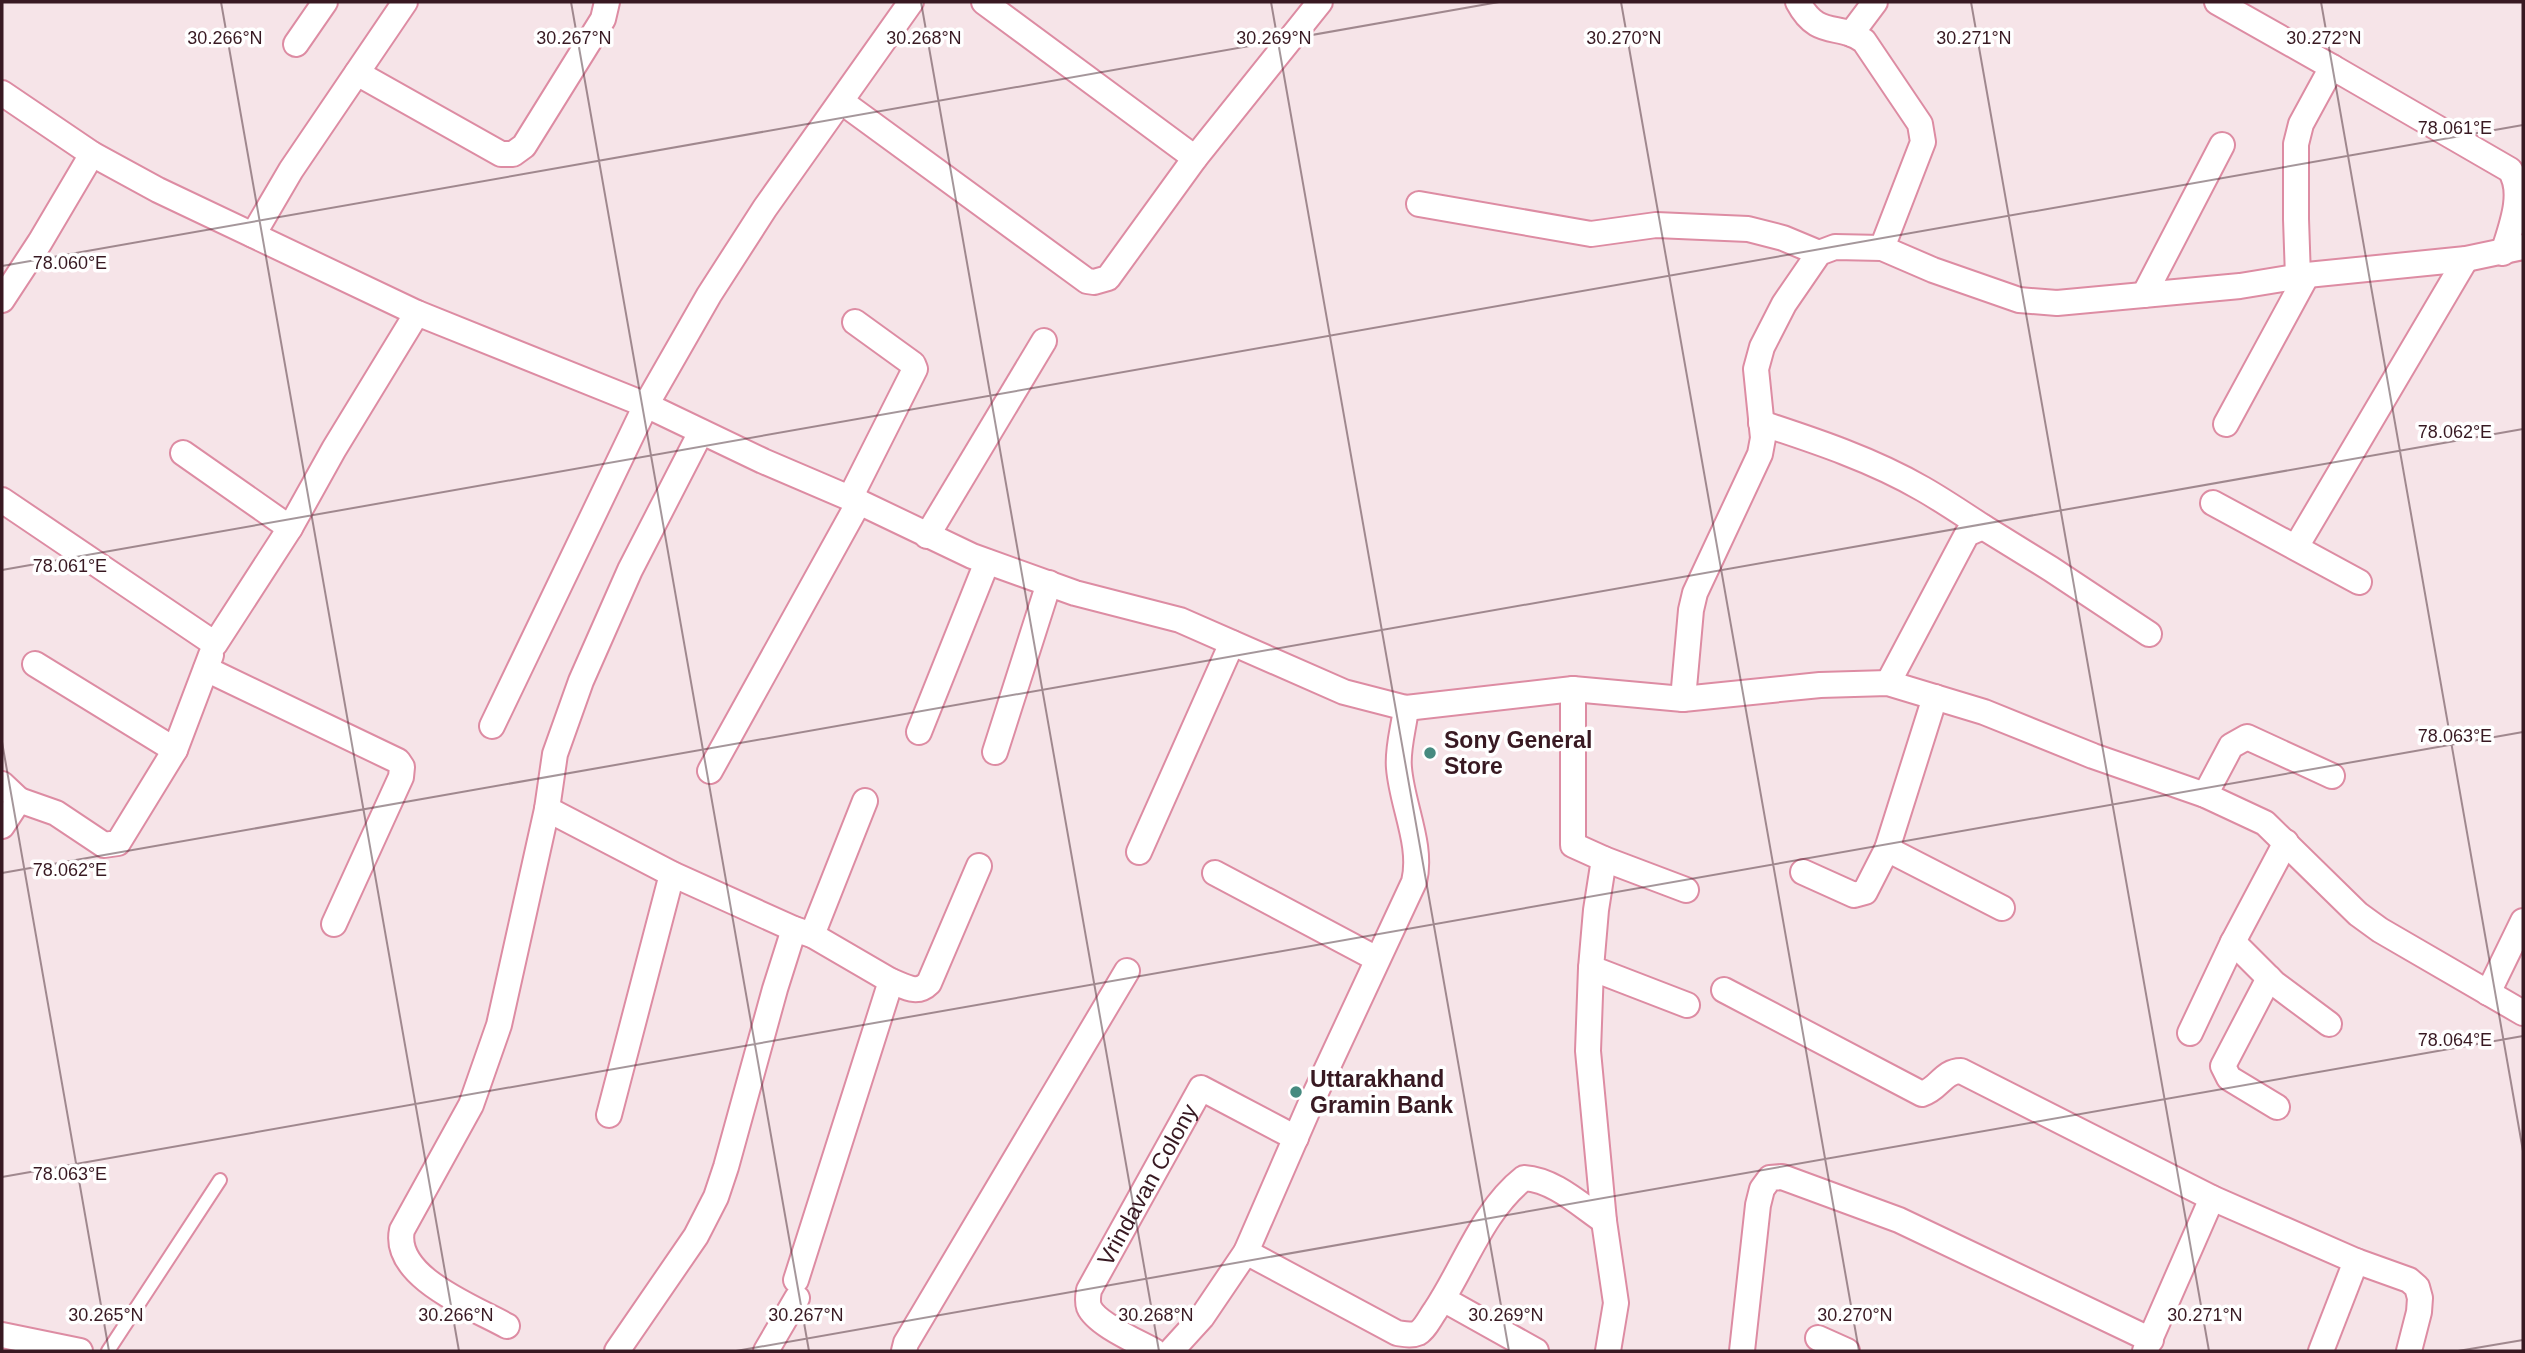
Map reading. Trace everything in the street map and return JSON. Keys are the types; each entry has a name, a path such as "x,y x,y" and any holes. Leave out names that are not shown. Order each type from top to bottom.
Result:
{"street":[{"path":"296,44 325,2"},
{"path":"253,235 291,170 405,2"},
{"path":"357,74 501,154 513,154 524,146 603,19 607,2"},
{"path":"492,726 646,405 709,295 765,208 911,2"},
{"path":"984,2 1195,158"},
{"path":"842,102 1087,281 1094,282 1108,278 1195,158 1320,2"},
{"path":"1798,2 1807,15 1826,29 1851,34 1864,41 1920,124 1923,142 1882,248"},
{"path":"1851,34 1875,2"},
{"path":"1682,699 1695,593 1760,454 1763,438 1756,369 1758,357 1784,304 1819,253 1835,247 1882,248 1933,270 2019,300 2057,303 2240,286 2303,276 2466,259 2513,250 2519,182 2510,170 2217,2"},
{"path":"2227,424 2303,276 2296,219 2296,144 2301,124 2332,67"},
{"path":"2,93 92,154 158,190 417,313 646,405 987,562 1074,593 1180,620 1344,692 1406,708 1573,689 1682,699 1821,685 1888,682 1984,712 2093,756 2205,795 2265,823 2358,915 2523,1013"},
{"path":"2144,295 2222,145"},
{"path":"2,300 92,154"},
{"path":"1419,204 1591,234 1638,225 1748,229 1783,238 1819,253"},
{"path":"2296,547 2466,259"},
{"path":"2,826 11,792 56,813 104,845 118,843 124,836 175,750 215,644 290,528 334,449 417,313"},
{"path":"710,771 855,500 915,369 913,364 855,322"},
{"path":"927,536 1044,341"},
{"path":"1761,423 1821,443 1923,489 2149,634"},
{"path":"507,1326 426,1281 406,1259 400,1239 402,1230 471,1105 499,1025 547,809 555,754 581,681 630,570 701,432"},
{"path":"183,453 290,528"},
{"path":"2,500 215,644"},
{"path":"2213,503 2359,582"},
{"path":"1888,682 1967,534 1983,527"},
{"path":"919,732 987,562"},
{"path":"995,752 1049,583"},
{"path":"1139,852 1232,643"},
{"path":"35,664 175,750"},
{"path":"206,669 398,761 402,767 401,777 334,924"},
{"path":"1573,689 1572,842 1576,848 1686,890"},
{"path":"1803,872 1854,895 1862,895 1887,849 1935,697"},
{"path":"1171,1351 1202,1317 1246,1251 1414,883 1417,870 1399,765 1406,708"},
{"path":"2205,795 2231,746 2247,737 2332,776"},
{"path":"617,1351 696,1236 716,1196 775,989 865,801"},
{"path":"547,809 672,874 803,932 891,981 914,990 921,990 929,982 979,866"},
{"path":"2190,1032 2286,842"},
{"path":"1887,849 2002,908"},
{"path":"1604,859 1591,968 1588,1052 1604,1221 1616,1303 1608,1351"},
{"path":"1215,873 1377,959"},
{"path":"609,1115 672,874"},
{"path":"2488,993 2523,921"},
{"path":"2234,942 2269,978 2329,1024"},
{"path":"1591,968 1687,1005"},
{"path":"904,1351 906,1343 1127,971"},
{"path":"2269,978 2224,1066 2229,1078 2277,1107"},
{"path":"771,1349 797,1289 891,981"},
{"path":"1724,990 1922,1094 1930,1091 1949,1073 1961,1071 2212,1198 2356,1261 2409,1280 2417,1287 2420,1298 2409,1351"},
{"name":"Vrindavan Colony","path":"1154,1351 1102,1321 1091,1311 1087,1303 1089,1290 1201,1088 1296,1138"},
{"path":"1742,1351 1758,1205 1762,1189 1770,1178 1782,1177 1899,1220 2148,1346 2212,1198"},
{"path":"1246,1251 1397,1333 1408,1335 1418,1333 1443,1299 1496,1207 1513,1186 1524,1178 1538,1179 1551,1185 1604,1221"},
{"path":"2321,1351 2356,1261"},
{"path":"1443,1299 1536,1351"},
{"path":"2,1335 80,1351"},
{"path":"1818,1338 1847,1351"}],"lane":[{"path":"108,1351 220,1180"}],"place":[{"name":"Sony General Store","path":"1430,753"},
{"name":"Uttarakhand Gramin Bank","path":"1296,1092"}]}
